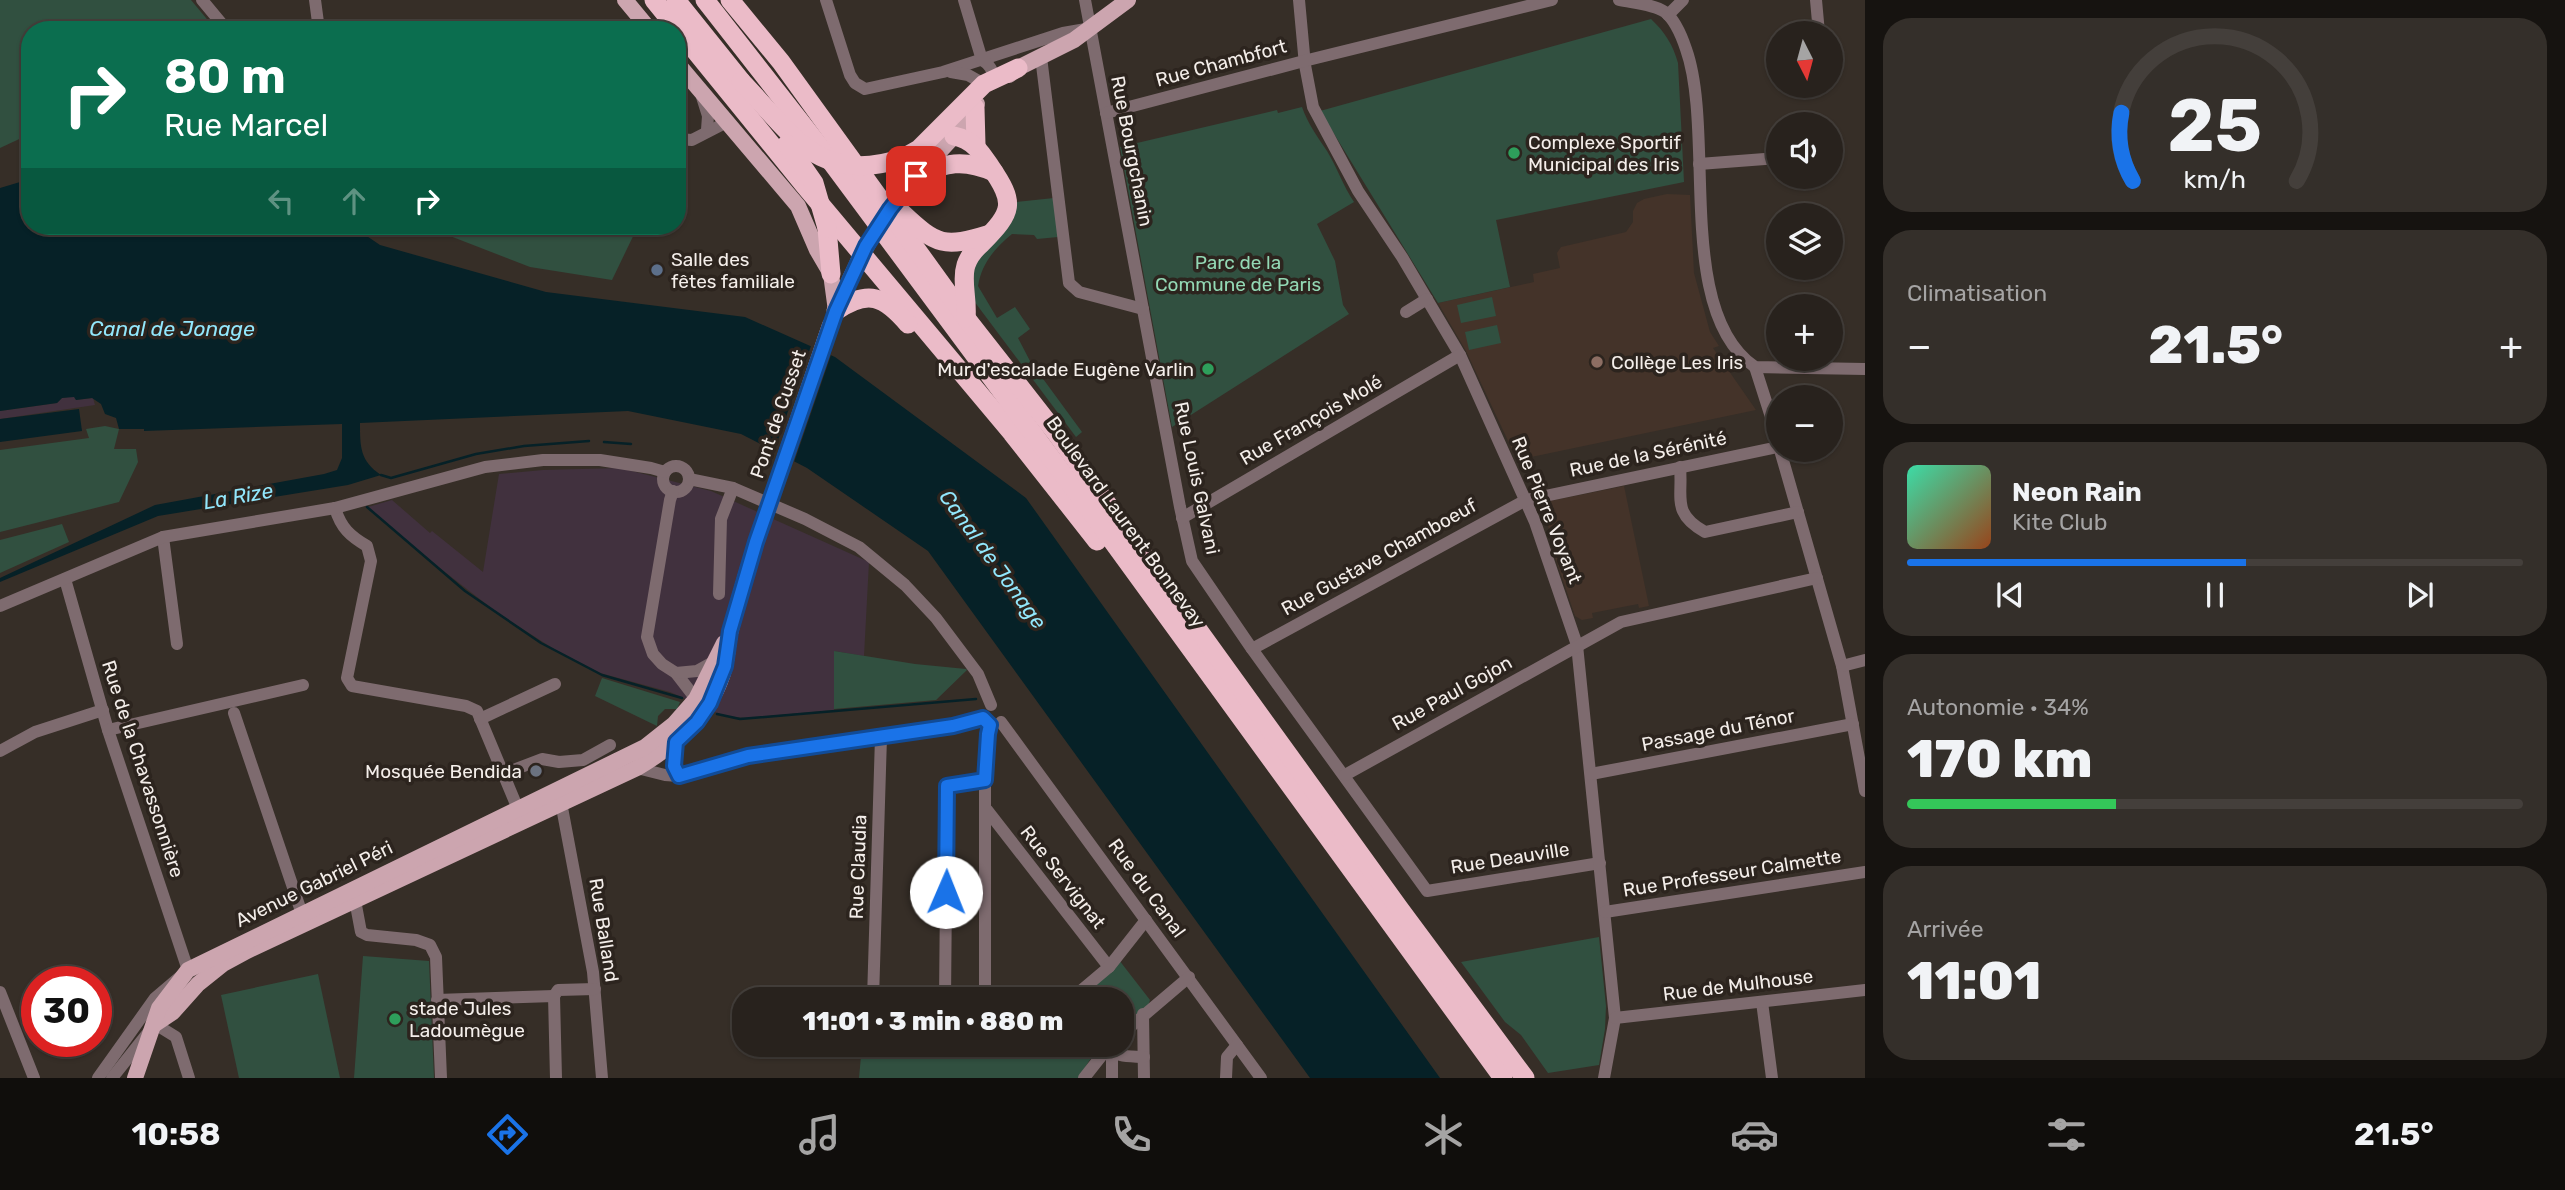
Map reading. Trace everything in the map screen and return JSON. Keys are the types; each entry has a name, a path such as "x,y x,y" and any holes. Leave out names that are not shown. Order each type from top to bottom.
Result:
{"highway":[{"path":"642,0 660,21"},
{"path":"654,0 671,21"},
{"path":"676,0 741,81 814,183 835,230 831,274"},
{"name":"Boulevard Laurent Bonnevay","path":"705,0 824,152 1179,632 1503,1078"},
{"name":"Boulevard Laurent Bonnevay","path":"730,0 781,62 967,318 1056,433 1390,896 1525,1078"},
{"path":"686,41 835,230"},
{"path":"686,52 835,230 1012,433 1146,606 1179,632"},
{"path":"741,81 810,153 840,165 856,166 887,163 919,149 964,101 980,72 1018,68"},
{"path":"967,318 965,266 976,249 1002,222 1007,206 1006,191 976,145 975,108"},
{"path":"954,136 976,145"},
{"path":"916,176 940,166 962,163 994,172"},
{"path":"880,197 898,208 928,236 940,242 960,242 991,233"},
{"path":"833,318 848,303 863,297 876,297 898,312 995,424 1012,433"}],"main road":[{"path":"625,0 642,21"},
{"name":"Pont de Cusset","path":"730,631 765,516 833,318 858,262 878,226 902,192 954,136 988,91 1018,68 1074,40 1128,0"},
{"path":"686,73 799,206 817,250 831,274 833,318"},
{"path":"698,704 730,631"},
{"path":"698,704 725,666 730,631"},
{"name":"Avenue Gabriel Péri","path":"135,1078 159,1008 188,970 518,809 637,768 676,742 697,722 698,704"},
{"name":"Avenue Gabriel Péri","path":"155,1024 173,1012 198,984 223,964 472,846 645,747 698,704"},
{"name":"Avenue Gabriel Péri","path":"472,846 481,835 516,819 518,809"}],"street":[{"path":"202,0 220,21"},
{"path":"315,0 318,21"},
{"path":"825,0 846,66 860,88 873,89 943,72 980,72 1063,33 1090,29"},
{"path":"964,0 980,72"},
{"name":"Rue Bourgchanin","path":"1084,0 1143,309"},
{"name":"Rue Pierre Voyant","path":"1299,0 1308,89 1319,121 1358,191 1460,355 1526,500 1577,645 1615,1018 1604,1078"},
{"name":"Rue Chambfort","path":"1106,113 1552,0"},
{"path":"1619,0 1655,8 1668,15 1683,40 1694,87 1704,253 1717,315 1722,329 1743,358 1755,367 1766,401"},
{"path":"1668,15 1683,0"},
{"path":"1816,0 1818,21"},
{"path":"1041,57 1069,282 1079,292 1143,309"},
{"path":"694,82 704,100 708,130"},
{"path":"686,140 692,140 727,122"},
{"path":"1699,164 1766,159"},
{"path":"1406,312 1427,299"},
{"name":"Rue Louis Galvani","path":"1143,309 1192,561 1252,649 1427,891"},
{"name":"Rue François Molé","path":"1182,517 1460,355"},
{"path":"1755,367 1865,369"},
{"name":"Rue de la Sérénité","path":"1526,500 1766,451"},
{"path":"0,606 163,537 335,508 485,467 543,460 600,460 665,472"},
{"path":"1783,462 1842,666 1865,791"},
{"path":"671,467 680,467 686,472 688,479 685,487 673,491 664,484 665,472 671,467"},
{"path":"1680,467 1678,500 1681,508 1696,527 1705,532 1798,512"},
{"path":"688,479 733,488 805,519 859,547 896,577 936,618 975,669 990,705 983,712 991,721"},
{"path":"719,594 721,519 733,488"},
{"path":"673,491 647,637 653,654 676,673 698,704"},
{"name":"Rue Gustave Chamboeuf","path":"1252,649 1526,500"},
{"path":"335,508 348,535 368,546 371,561 347,678 352,686 466,706 477,711 518,809"},
{"path":"163,537 177,644"},
{"name":"Rue Paul Gojon","path":"1345,775 1621,622 1817,578"},
{"name":"Rue de la Chavassonnière","path":"65,579 108,730 188,970"},
{"path":"1842,666 1865,660"},
{"path":"676,673 697,671 715,661"},
{"path":"480,719 555,684"},
{"path":"108,730 303,685"},
{"path":"0,751 35,732 103,710"},
{"path":"233,713 302,914"},
{"path":"637,768 679,776 748,756 991,721"},
{"path":"985,987 985,780 991,721"},
{"name":"Rue du Canal","path":"991,721 1146,920 1261,1078"},
{"name":"Passage du Ténor","path":"1591,774 1853,724"},
{"name":"Rue Claudia","path":"873,987 881,737"},
{"path":"676,742 674,766 679,776"},
{"path":"503,774 541,760 583,760 610,745"},
{"path":"945,987 947,786 985,780"},
{"name":"Rue Balland","path":"559,797 595,989 602,1078"},
{"name":"Rue Servignat","path":"987,810 1109,967"},
{"name":"Rue Deauville","path":"1427,891 1600,863"},
{"name":"Rue Professeur Calmette","path":"1605,912 1865,872"},
{"path":"355,900 361,932 416,940 430,945 436,957 440,1078"},
{"path":"1085,987 1109,967 1146,920"},
{"path":"98,1078 155,998 188,970"},
{"path":"1134,1023 1189,977"},
{"path":"556,1078 554,996 558,990 595,989"},
{"name":"Rue de Mulhouse","path":"1615,1018 1865,990"},
{"path":"0,992 34,1078"},
{"path":"437,1000 554,996"},
{"path":"1762,1002 1772,1078"},
{"path":"1143,1014 1144,1078"},
{"path":"112,1078 155,1024 176,1037 189,1078"},
{"path":"1226,1078 1227,1057 1237,1045"},
{"path":"1084,1078 1102,1057"},
{"path":"1111,1057 1112,1078"},
{"path":"1134,1057 1144,1057"}],"shaded area":[{"name":"Collège Les Iris","path":"1667,194 1690,195 1694,273 1710,332 1719,346 1713,348 1756,410 1517,460 1466,351 1438,303 1534,282 1533,274 1560,268 1557,253 1561,247 1626,232 1633,222 1633,211 1637,203"},
{"path":"75,396 76,400 93,398 95,405 0,419 0,411 57,403 62,398"},
{"path":"620,468 711,491 869,562 864,656 834,651 834,710 747,718 724,716 670,692 600,673 554,649 499,614 432,562 368,507 392,500 430,533 432,531 483,572 499,474"},
{"path":"1624,486 1649,606 1639,608 1638,604 1592,613 1593,618 1582,620 1575,616 1555,557 1559,555 1558,549 1553,550 1544,505 1545,502"}],"green space":[{"path":"0,0 191,0 208,21 21,21 21,138 0,148"},
{"name":"Complexe Sportif Municipal des Iris","path":"1651,19 1668,39 1678,63 1684,182 1496,220 1510,287 1438,303 1320,111"},
{"name":"Parc de la Commune de Paris","path":"1302,107 1354,202 1317,224 1335,261 1343,305 1349,314 1172,427 1120,147 1277,110 1278,113"},
{"path":"1054,198 1058,237 1037,239 1034,235 1012,234 990,257 982,270 978,286 997,318 1015,307 1030,329 1018,338 1030,361 1082,432 1076,437 974,301 971,283 972,272 982,253 1011,223 1015,202"},
{"path":"447,235 634,235 612,280 530,267"},
{"path":"1492,297 1496,316 1461,323 1457,305"},
{"path":"1497,325 1501,343 1469,350 1465,332"},
{"path":"105,426 119,429 114,449 136,449 138,462 119,502 0,532 0,450 89,438 86,429"},
{"path":"62,524 69,542 0,573 0,540"},
{"path":"834,651 967,670 936,700 834,709"},
{"path":"602,678 680,702 677,709 665,709 658,716 657,726 595,696"},
{"path":"1599,937 1606,1006 1599,1065 1548,1073 1521,1035 1505,1022 1461,962"},
{"name":"stade Jules Ladoumègue","path":"363,956 429,961 434,1078 354,1078"},
{"path":"1119,960 1150,1000 1148,1006 1134,1017 1134,987 1087,987"},
{"path":"318,974 340,1078 239,1078 221,995"},
{"path":"861,1057 1092,1057 1079,1078 859,1078"}],"water":[{"name":"Canal de Jonage","path":"21,182 21,235 365,235 380,245 546,292 745,317 835,357 1026,498 1440,1078 1310,1078 928,551 807,468 741,434 628,411 360,423 360,439 365,459 381,475 348,485 158,516 0,582 0,578 155,505 337,470 342,458 342,424 144,431 119,429 116,418 105,414 101,404 92,398 76,400 74,397 62,398 57,403 0,411 0,188"},
{"path":"79,409 82,431 0,442 0,419"}],"pier":[{"path":"812,343 832,352 793,465 773,454"}],"waterway":[{"path":"381,475 391,478 476,454 524,446 589,441"},
{"path":"604,442 631,444"},
{"path":"367,507 465,591 541,643 602,675 682,698"},
{"path":"717,714 740,719 976,699"}],"place":[{"name":"Complexe Sportif Municipal des Iris","path":"1514,153"},
{"name":"Salle des fêtes familiale","path":"657,270"},
{"name":"Collège Les Iris","path":"1597,362"},
{"name":"Mur d'escalade Eugène Varlin","path":"1208,369"},
{"name":"Mosquée Bendida","path":"536,771"},
{"name":"stade Jules Ladoumègue","path":"395,1019"}],"route":[{"path":"916,176 866,246 836,311 756,542 730,631 725,666 710,703 697,722 676,742 674,766 679,776 748,756 953,726 983,718 990,725 985,780 947,786 946,892"}],"water label":[{"name":"La Rize","path":"238,496"}]}
